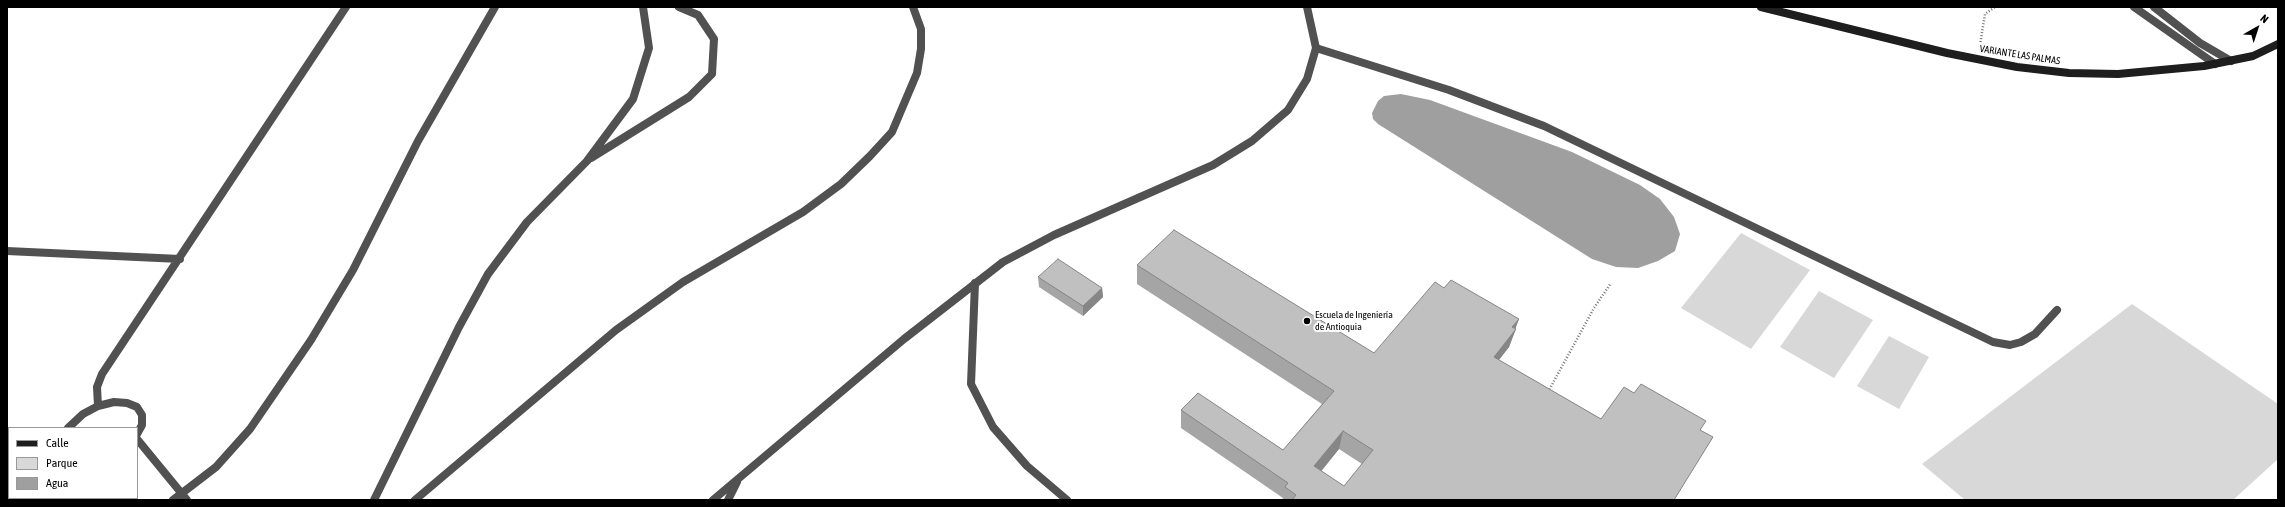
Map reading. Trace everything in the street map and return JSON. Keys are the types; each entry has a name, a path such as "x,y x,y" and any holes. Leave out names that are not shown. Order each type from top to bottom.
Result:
{"main road":[{"name":"VARIANTE LAS PALMAS","path":"1760,7 1978,59 2017,67 2069,73 2118,74 2215,64 2253,56 2278,44"}],"street":[{"path":"98,406 96,396 97,386 102,374 180,259 346,7"},
{"path":"173,500 184,497 216,467 250,429 311,340 353,270 418,141 495,7"},
{"path":"374,500 458,327 488,274 527,222 587,161 633,99 649,48 643,7"},
{"path":"587,161 689,97 712,74 714,39 698,15 679,7"},
{"path":"415,500 616,330 690,278 735,250 802,212 841,184 870,156 892,132 906,103 917,73 921,49 921,29 913,7"},
{"path":"713,500 904,339 1003,262 1054,235 1213,165 1252,141 1288,110 1307,79 1316,48 1307,7"},
{"path":"2134,7 2215,64"},
{"path":"2154,7 2200,43 2231,61"},
{"path":"1316,48 1449,90 1544,126 1993,342 2010,345 2021,342 2035,334 2057,310"},
{"path":"7,251 180,259"},
{"path":"975,284 971,384 993,427 1027,466 1067,500"},
{"path":"69,427 83,414 98,406 114,402 127,402 137,407 142,415 142,425 138,432"},
{"path":"138,440 184,497"},
{"path":"728,500 741,476"}],"path":[{"path":"1978,59 1985,14 1995,7"},
{"path":"1547,394 1594,308 1611,283"}],"green space":[{"path":"1741,233 1810,270 1751,349 1681,308"},
{"path":"1819,291 1873,320 1834,378 1780,347"},
{"path":"2132,304 2278,404 2278,459 2233,500 1965,500 1922,464"},
{"path":"1889,336 1929,357 1899,409 1857,386"}],"water":[{"path":"1401,94 1430,100 1572,152 1640,185 1660,199 1674,217 1680,234 1675,251 1658,261 1638,268 1616,267 1592,259 1378,124 1373,119 1372,113 1378,101 1384,96"}],"building":[{"path":"1174,230 1374,353 1435,282 1444,288 1451,280 1519,319 1512,327 1516,329 1494,357 1601,419 1624,387 1634,393 1641,384 1706,421 1700,430 1713,437 1674,500 1292,500 1296,495 1285,487 1288,483 1181,410 1198,393 1283,450 1334,391 1137,265","holes":["1343,431 1373,450 1344,486 1314,466"]},
{"path":"1058,259 1102,288 1083,306 1038,277"}],"place":[{"name":"Escuela de Ingeniería de Antioquia","path":"1307,321"}]}
